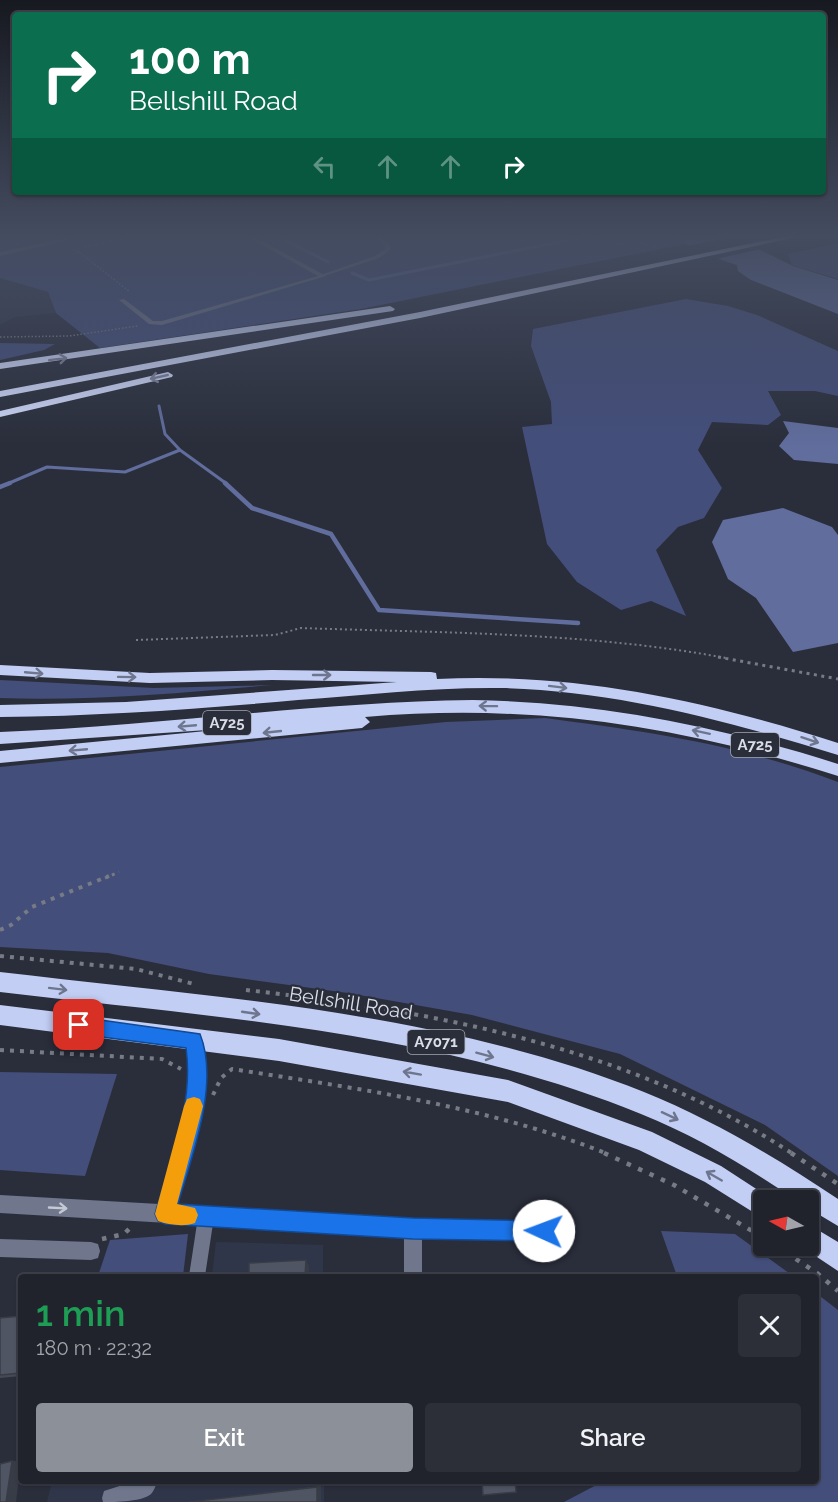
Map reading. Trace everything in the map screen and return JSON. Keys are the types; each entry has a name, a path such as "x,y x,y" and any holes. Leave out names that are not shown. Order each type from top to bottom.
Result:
{"highway":[{"path":"0,394 463,306"},
{"path":"0,366 193,340 405,307 190,351 0,386"},
{"path":"0,414 420,315"},
{"name":"A725","path":"0,670 161,678 385,675 522,684 668,703 753,723 838,749"},
{"name":"A725","path":"0,711 134,709 394,688 522,684"},
{"path":"0,757 390,720 454,706"},
{"name":"A725","path":"0,738 125,732 454,706 547,708 629,718 753,744 838,770"},
{"name":"Bellshill Road","path":"0,982 210,1007 417,1038 549,1072 641,1103 717,1137 799,1187 838,1214"},
{"name":"A7071","path":"0,1015 279,1050 508,1090 644,1140 713,1174 753,1200"},
{"path":"819,1244 838,1258"}],"street":[{"path":"129,306 151,324 162,323 220,306"},
{"path":"165,1214 191,1122 198,1072 193,1041"},
{"path":"0,1204 413,1228 544,1231"},
{"path":"413,1228 413,1274"},
{"path":"0,1248 91,1251"}],"lane":[{"path":"197,1274 206,1217"},
{"path":"111,1498 144,1488 146,1484"}],"path":[{"path":"0,337 27,339 96,335 151,324"},
{"path":"136,640 275,635 302,628 552,638 666,647 838,679"},
{"path":"0,930 11,926 32,907 119,872"},
{"path":"0,1050 162,1059 174,1063 182,1070 182,1091 195,1096 213,1096 221,1078 232,1069 405,1096 513,1121 627,1161 727,1214 753,1231"},
{"path":"91,1251 105,1236 118,1236 128,1232 138,1212"},
{"path":"792,1256 818,1273 838,1291"}],"shaded area":[{"path":"0,306 53,306 56,313 15,317 0,325"},
{"path":"53,306 375,306 100,348 56,313"},
{"path":"650,306 728,306 757,315 838,351 838,396 815,391 768,391 781,415 768,425 712,422 698,450 722,488 704,518 678,527 656,550 686,616 651,601 621,610 577,582 547,544 522,427 552,424 551,402 531,346 533,329"},
{"path":"818,306 838,306 838,314"},
{"path":"0,343 55,344 44,350 0,360"},
{"path":"783,421 838,428 838,464 794,460 779,446 789,433"},
{"path":"783,508 832,527 838,535 838,643 793,652 756,598 728,579 712,542 723,520"},
{"path":"0,680 154,688 272,685 136,696 34,699 0,698"},
{"path":"545,718 693,741 765,758 838,782 838,1176 765,1125 620,1054 472,1015 348,993 209,974 108,953 0,947 0,767 446,722"},
{"path":"0,1072 117,1074 85,1176 0,1170"},
{"path":"661,1231 735,1234 753,1247 753,1256 765,1256 790,1274 676,1274"},
{"path":"188,1234 183,1274 99,1274 110,1240"},
{"path":"216,1242 323,1245 323,1274 212,1274"},
{"path":"819,1295 838,1310 838,1502 564,1502 598,1484 819,1484"},
{"path":"51,1484 324,1484 324,1502 47,1502"}],"building":[{"path":"306,1260 305,1274 249,1274 249,1263"},
{"path":"18,1316 18,1373 0,1375 0,1318"},
{"path":"12,1461 6,1502 0,1502 0,1464"},
{"path":"482,1484 515,1484 516,1492 483,1495"},
{"path":"317,1487 317,1502 189,1502"}],"waterway":[{"path":"159,406 165,434 180,450"},
{"path":"7,484 47,467 125,472 180,450"},
{"path":"180,450 227,484"},
{"path":"0,487 10,483"},
{"path":"225,483 252,508 331,534 379,610 578,623"}],"slow traffic":[{"path":"188,1215 165,1214 194,1106"}],"route":[{"path":"79,1025 193,1041 198,1072 191,1122 165,1214 413,1228 544,1231"}]}
